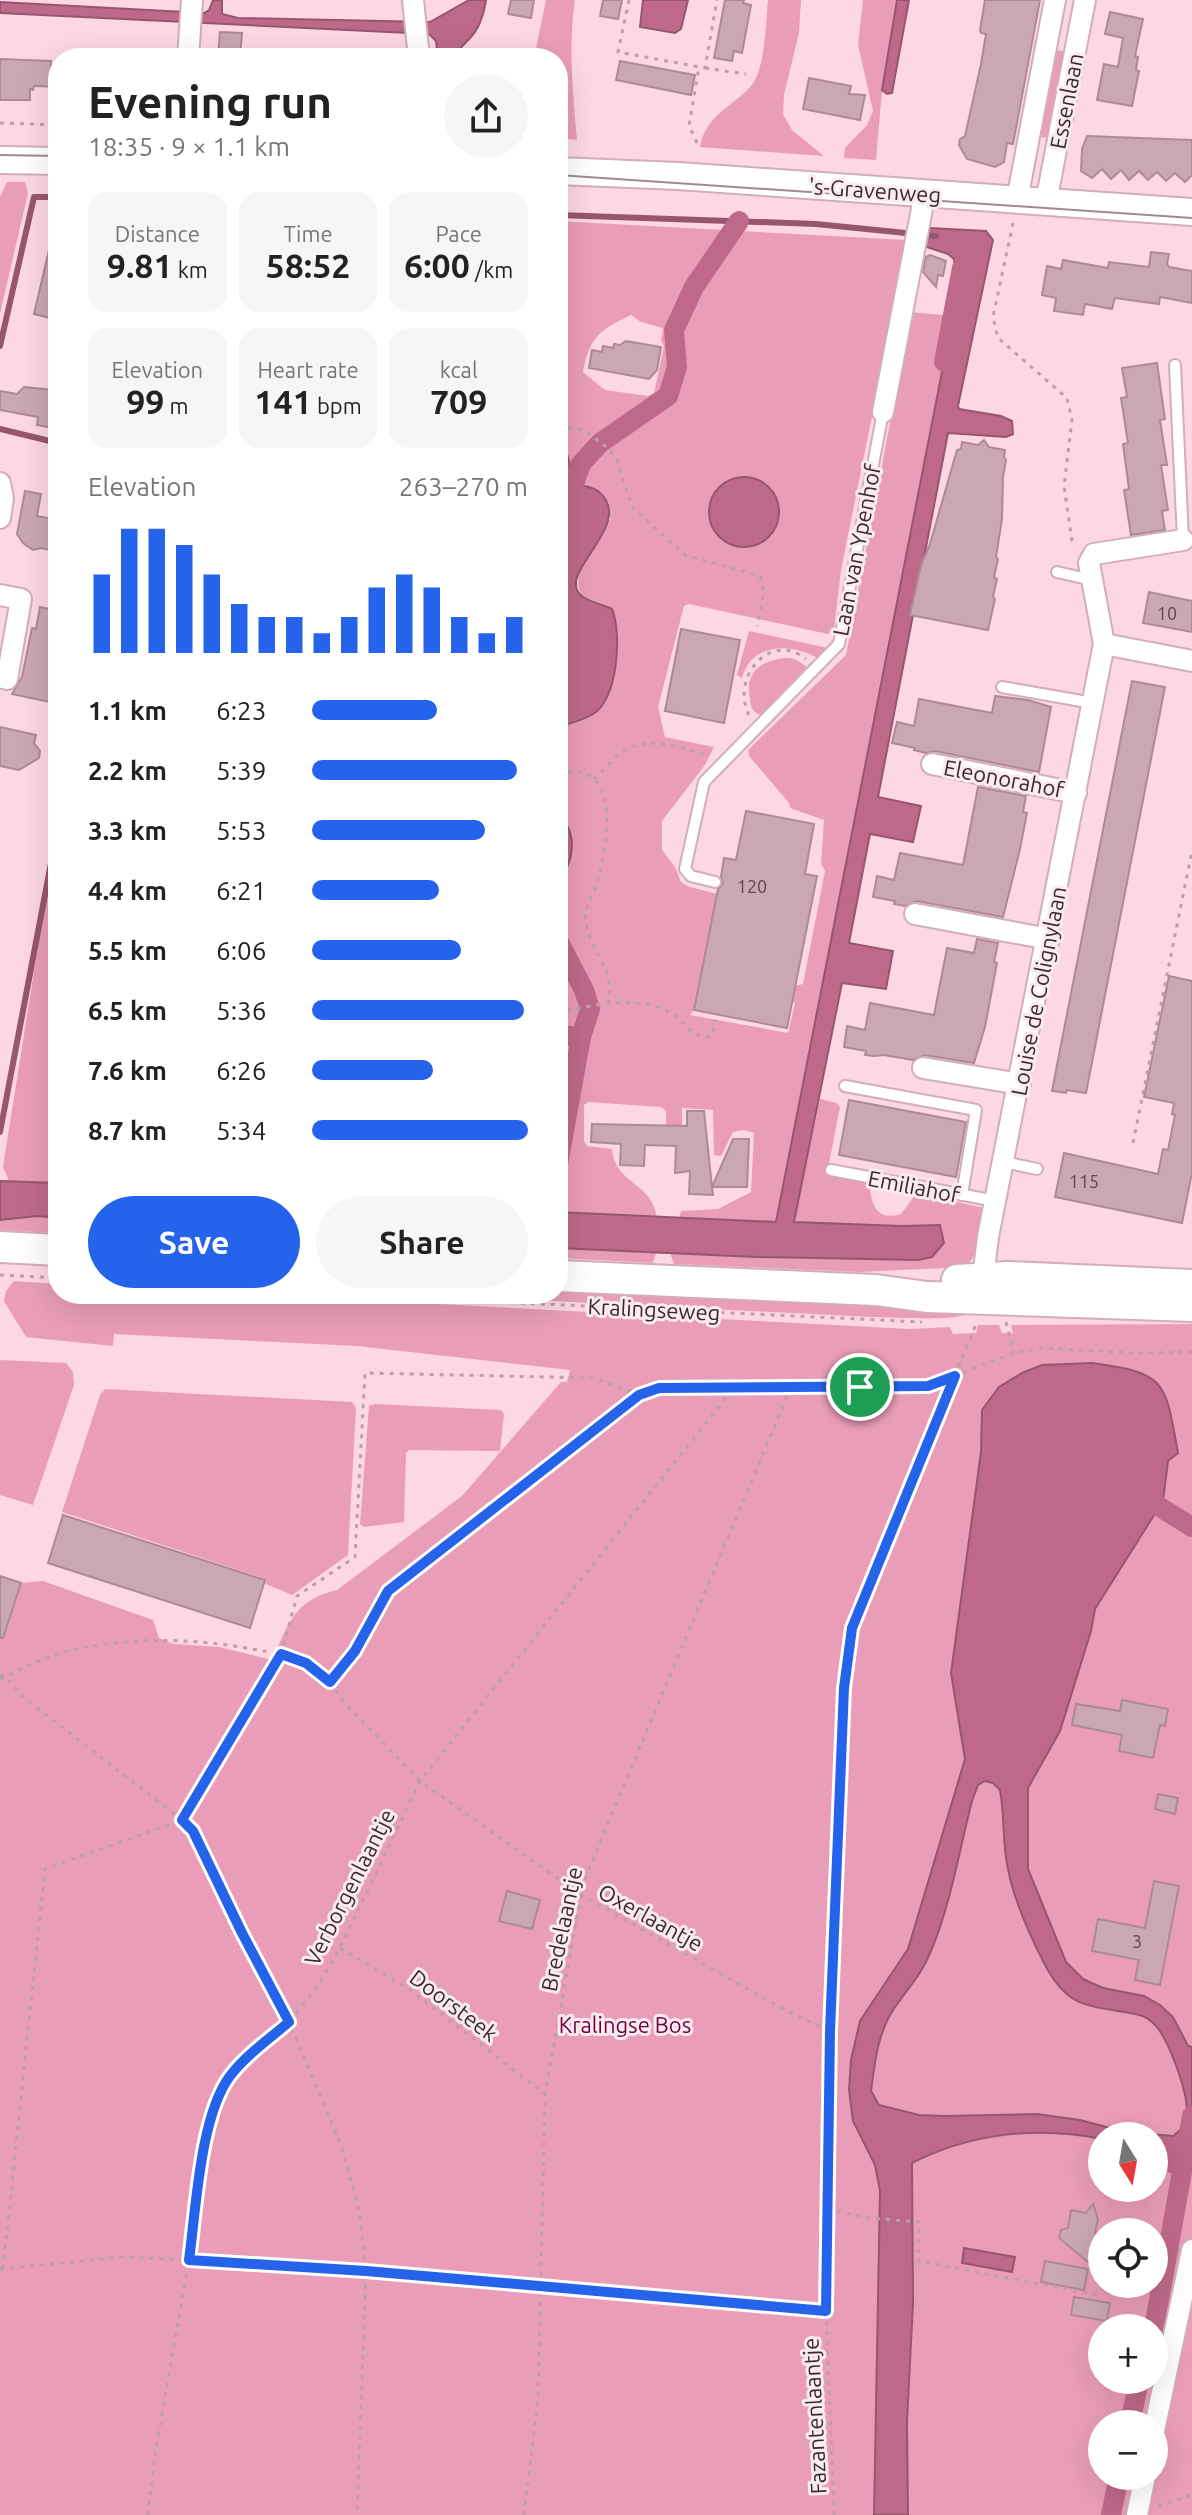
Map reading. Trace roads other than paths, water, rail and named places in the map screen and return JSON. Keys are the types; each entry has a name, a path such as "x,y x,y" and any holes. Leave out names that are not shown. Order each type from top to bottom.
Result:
{"main road":[{"path":"0,1247 48,1249"},
{"name":"Kralingseweg","path":"568,1276 876,1290 927,1297 1192,1306"},
{"name":"Kralingseweg","path":"981,1299 1192,1285"}],"street":[{"name":"Essenlaan","path":"1015,211 1055,0"},
{"name":"Essenlaan","path":"1046,202 1085,0"},
{"path":"188,48 191,2"},
{"path":"0,160 48,161"},
{"name":"'s-Gravenweg","path":"568,171 925,193 1015,211 1046,202 1192,212"},
{"name":"Laan van Ypenhof","path":"883,412 925,193"},
{"path":"0,483 3,498 0,518"},
{"path":"1091,572 1094,554 1188,541"},
{"name":"Louise de Colignylaan","path":"981,1299 996,1201 1104,644 1091,572"},
{"path":"0,595 21,599 7,679 0,677"},
{"path":"1104,644 1192,661"},
{"name":"Eleonorahof","path":"932,764 1076,793"},
{"path":"915,914 1049,939"},
{"path":"923,1068 1020,1084"},
{"path":"1158,2410 1192,2250"},
{"path":"1145,2490 1145,2511"}],"lane":[{"path":"1175,365 1188,541"},
{"name":"Laan van Ypenhof","path":"715,882 688,874 685,862 700,788 839,644 883,412"},
{"path":"1057,572 1091,572"},
{"path":"1002,687 1093,703"},
{"path":"845,1086 976,1110 962,1195"},
{"path":"1004,1162 1037,1169"},
{"name":"Emiliahof","path":"831,1170 996,1201"}],"waterway":[{"path":"0,346 34,197 48,197"},
{"path":"568,215 816,224 936,236"},
{"path":"568,500 581,464 600,443 668,396 677,367 674,330 694,287 739,221"},
{"path":"944,362 962,268"},
{"path":"0,429 48,441"},
{"path":"0,1132 48,879"},
{"path":"568,959 590,1009 581,1037"},
{"path":"568,1036 581,1037 568,1109"},
{"path":"1139,1494 1192,1527"},
{"path":"1157,2314 1192,2116"},
{"path":"1168,2162 1182,2167"},
{"path":"1133,2410 1136,2394"},
{"path":"1111,2515 1116,2490"}],"tram line":[{"path":"0,155 48,156"},
{"path":"568,176 1192,218"}],"park label":[{"name":"Kralingse Bos","path":"625,2024"}]}
